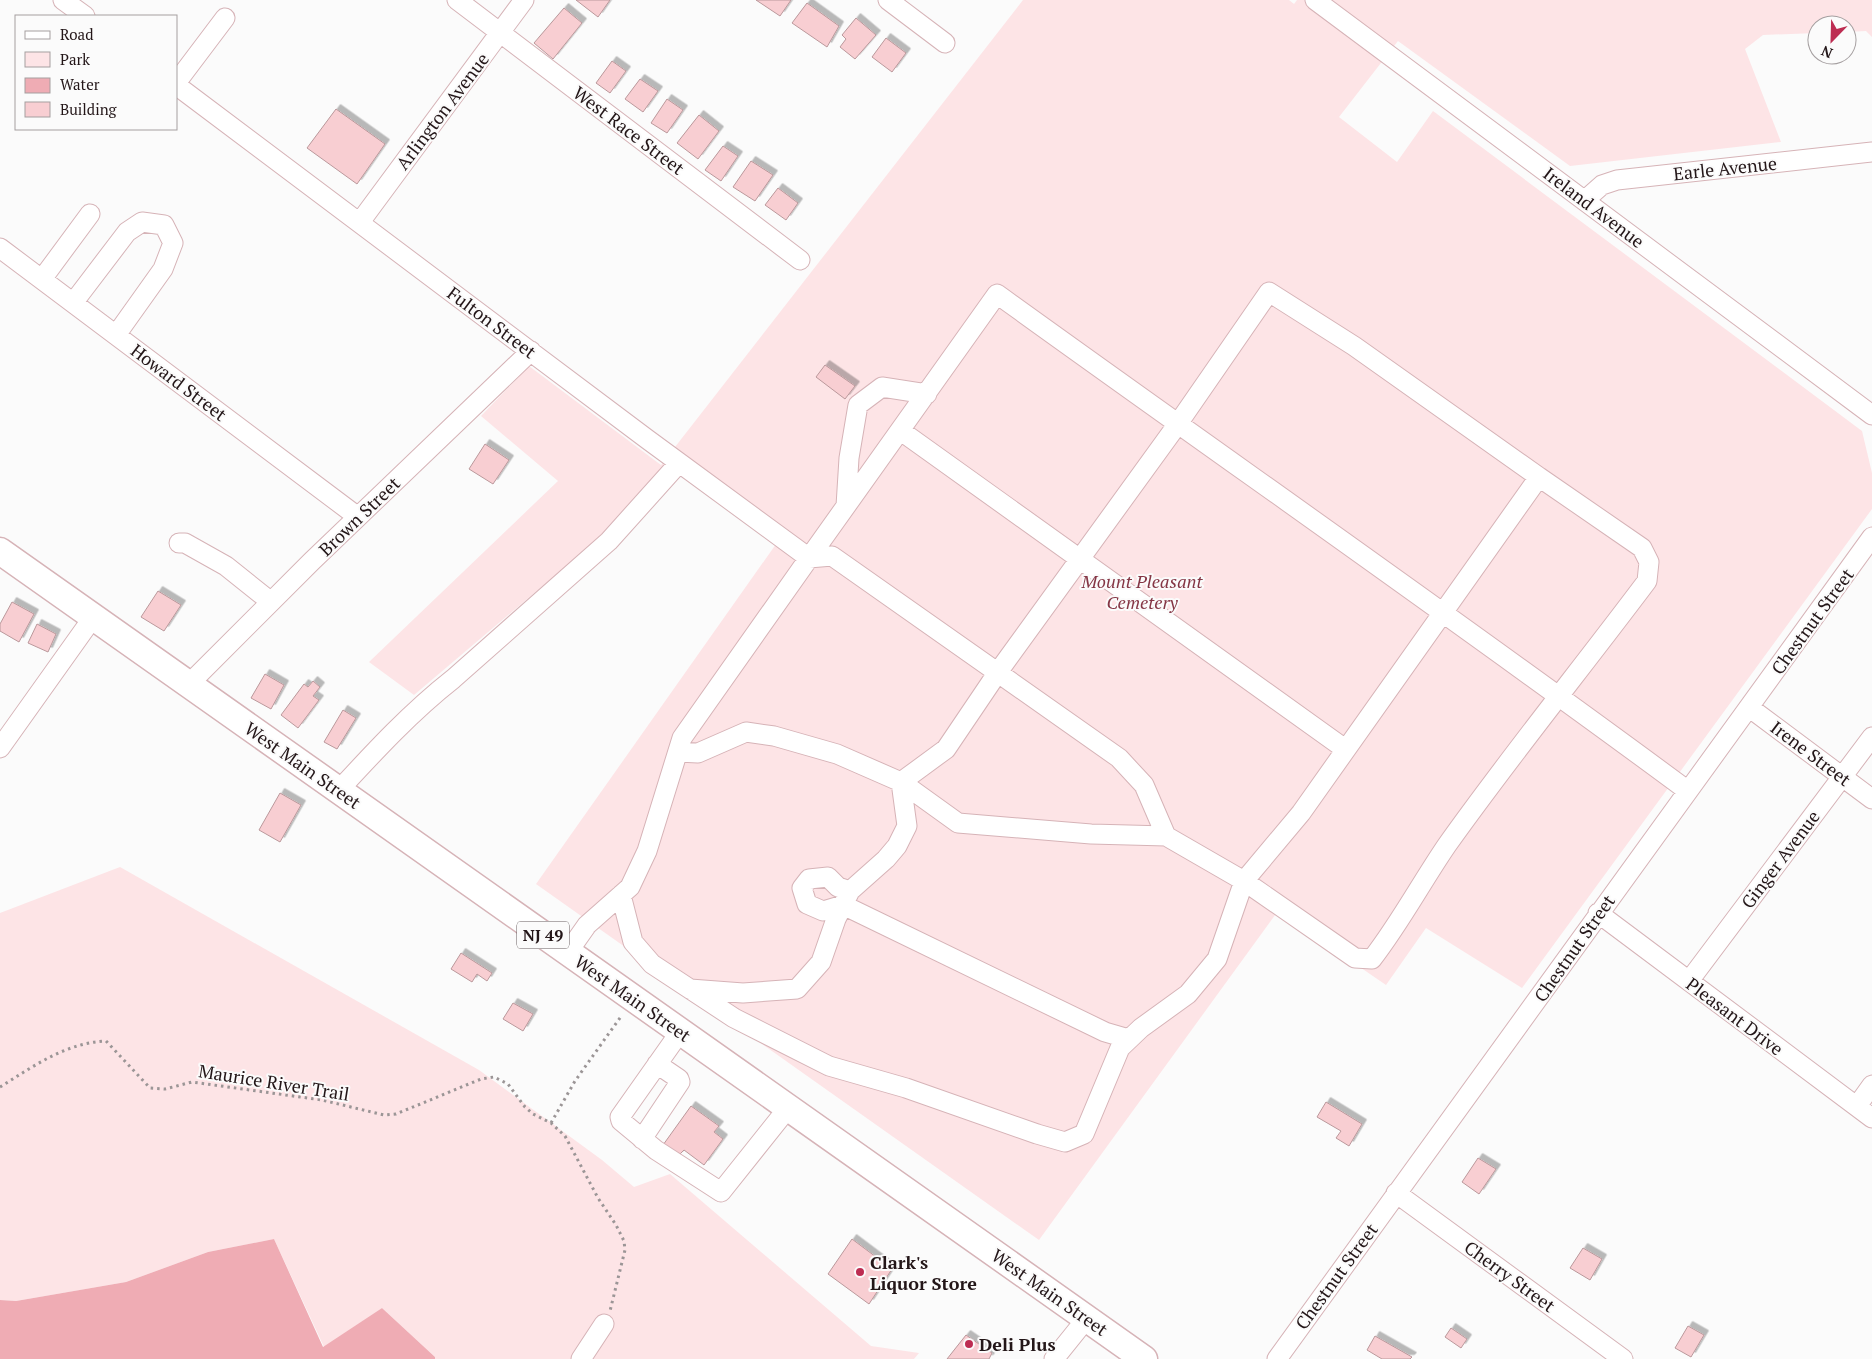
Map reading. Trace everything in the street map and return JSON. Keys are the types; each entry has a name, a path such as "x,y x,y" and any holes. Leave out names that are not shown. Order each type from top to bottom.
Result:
{"highway":[{"name":"West Main Street","path":"0,551 1144,1359"}],"street":[{"path":"63,0 84,15"},
{"name":"West Race Street","path":"457,0 800,260"},
{"name":"Arlington Avenue","path":"360,222 524,0"},
{"path":"888,0 945,43"},
{"name":"Ireland Avenue","path":"1315,0 1872,415"},
{"path":"178,81 225,18"},
{"name":"Fulton Street","path":"178,86 679,463 809,558"},
{"name":"Earle Avenue","path":"1585,200 1602,185 1617,180 1872,152"},
{"path":"42,279 90,214"},
{"path":"72,303 127,232 142,222 164,225 173,243 163,270 116,335"},
{"name":"Howard Street","path":"0,248 358,517"},
{"path":"678,752 698,753 746,732 774,736 837,754 901,782 958,823 1091,834 1166,836 1244,881 1355,958 1372,959 1395,929 1446,846 1647,581 1649,562 1642,548 1354,346 1270,292 1177,425 1078,559 946,749 901,782"},
{"path":"568,952 587,925 630,887 647,851 682,738 997,294 1177,425 1560,697 1688,791"},
{"name":"Brown Street","path":"189,684 358,517 531,351"},
{"path":"846,506 849,458 858,404 882,387 927,394"},
{"path":"901,431 1345,749"},
{"path":"338,790 377,748 429,698 454,679 609,541 679,463"},
{"path":"621,895 633,942 652,964 734,1018 828,1066 906,1088 1037,1134 1066,1142 1084,1134 1120,1048 1141,1028 1188,994 1217,959 1244,881 1301,813 1440,612 1539,476"},
{"name":"Chestnut Street","path":"1276,1359 1550,983 1598,913 1750,708 1872,537"},
{"path":"179,544 185,543 226,566 271,602"},
{"path":"809,558 832,556 1119,758 1144,786 1166,836"},
{"path":"0,748 94,616"},
{"name":"Irene Street","path":"1750,708 1872,799"},
{"name":"Ginger Avenue","path":"1689,981 1872,737"},
{"path":"688,989 743,993 797,989 821,962 846,898 897,846 906,826 901,782"},
{"path":"846,898 1105,1032 1129,1039"},
{"name":"Pleasant Drive","path":"1598,913 1872,1118"},
{"path":"680,1032 621,1114 621,1121 642,1139 721,1192 724,1191 788,1108"},
{"path":"642,1139 680,1082 679,1079 657,1064"},
{"path":"1856,1106 1872,1085"},
{"name":"Cherry Street","path":"1396,1193 1623,1359"},
{"path":"581,1359 608,1316"},
{"path":"1055,1359 1087,1318"}],"path":[{"path":"551,1122 575,1081 634,999"},
{"name":"Maurice River Trail","path":"0,1087 60,1052 85,1042 106,1041 150,1088 166,1089 192,1082 322,1100 384,1115 396,1114 481,1079 494,1077 508,1084 525,1107 533,1114 551,1122 564,1136 624,1241 626,1250 608,1316"}],"green space":[{"name":"Mount Pleasant Cemetery","path":"1023,0 1289,0 1294,4 1297,0 1872,0 1872,37 1866,31 1857,31 1857,15 1807,15 1807,33 1763,35 1745,49 1781,142 1570,166 1398,41 1339,117 1397,162 1433,111 1862,431 1872,473 1872,509 1522,988 1426,928 1386,985 1278,911 1039,1240 536,884 781,537 690,461 414,695 369,662 558,481 481,416 529,366 661,465"},
{"path":"120,867 479,1070 602,1160 634,1187 670,1174 871,1346 919,1353 914,1359 435,1359 382,1308 324,1347 274,1239 208,1252 126,1282 16,1301 0,1300 0,913"}],"water":[{"path":"274,1239 323,1347 382,1308 435,1359 0,1359 0,1300 16,1301 126,1282 208,1252"}],"building":[{"path":"576,0 610,0 598,17"},
{"path":"756,0 791,0 780,16"},
{"path":"807,3 839,26 827,47 792,23"},
{"path":"564,8 582,23 553,59 534,43"},
{"path":"856,18 876,35 855,59 840,47 846,39 842,35"},
{"path":"886,38 906,53 892,72 872,57"},
{"path":"612,61 626,71 610,93 596,83"},
{"path":"640,79 658,91 643,112 625,99"},
{"path":"667,99 683,110 667,133 651,123"},
{"path":"336,109 385,144 357,184 307,148"},
{"path":"699,115 719,131 698,159 677,143"},
{"path":"723,146 738,156 721,181 705,170"},
{"path":"751,161 773,175 755,201 733,187"},
{"path":"778,188 798,203 786,220 765,205"},
{"path":"825,365 855,386 845,399 816,377"},
{"path":"485,444 509,460 493,484 469,469"},
{"path":"158,591 181,605 164,631 141,617"},
{"path":"12,602 34,614 19,642 0,631 0,624"},
{"path":"37,624 56,634 48,652 28,643"},
{"path":"265,674 284,685 271,709 251,698"},
{"path":"313,681 320,687 313,696 319,700 298,728 281,715 304,684 308,687"},
{"path":"343,710 356,718 337,749 324,742"},
{"path":"280,793 301,805 280,842 259,830"},
{"path":"461,953 492,973 487,981 477,974 472,982 451,969"},
{"path":"513,1003 533,1014 523,1031 503,1019"},
{"path":"1326,1102 1362,1124 1349,1146 1336,1138 1341,1131 1317,1117"},
{"path":"691,1106 719,1126 714,1132 723,1139 704,1165 684,1150 678,1156 663,1145"},
{"path":"1478,1158 1496,1169 1479,1194 1462,1182"},
{"name":"Clark's Liquor Store","path":"852,1239 892,1269 869,1304 828,1274"},
{"path":"1583,1248 1602,1259 1590,1280 1570,1268"},
{"path":"1688,1326 1704,1335 1691,1357 1675,1348"},
{"path":"1451,1328 1467,1339 1461,1348 1445,1337"},
{"name":"Deli Plus","path":"966,1335 992,1353 989,1359 947,1359"},
{"path":"1375,1336 1412,1357 1410,1359 1382,1359 1367,1350"}],"place":[{"name":"Clark's Liquor Store","path":"860,1272"},
{"name":"Deli Plus","path":"969,1344"}]}
